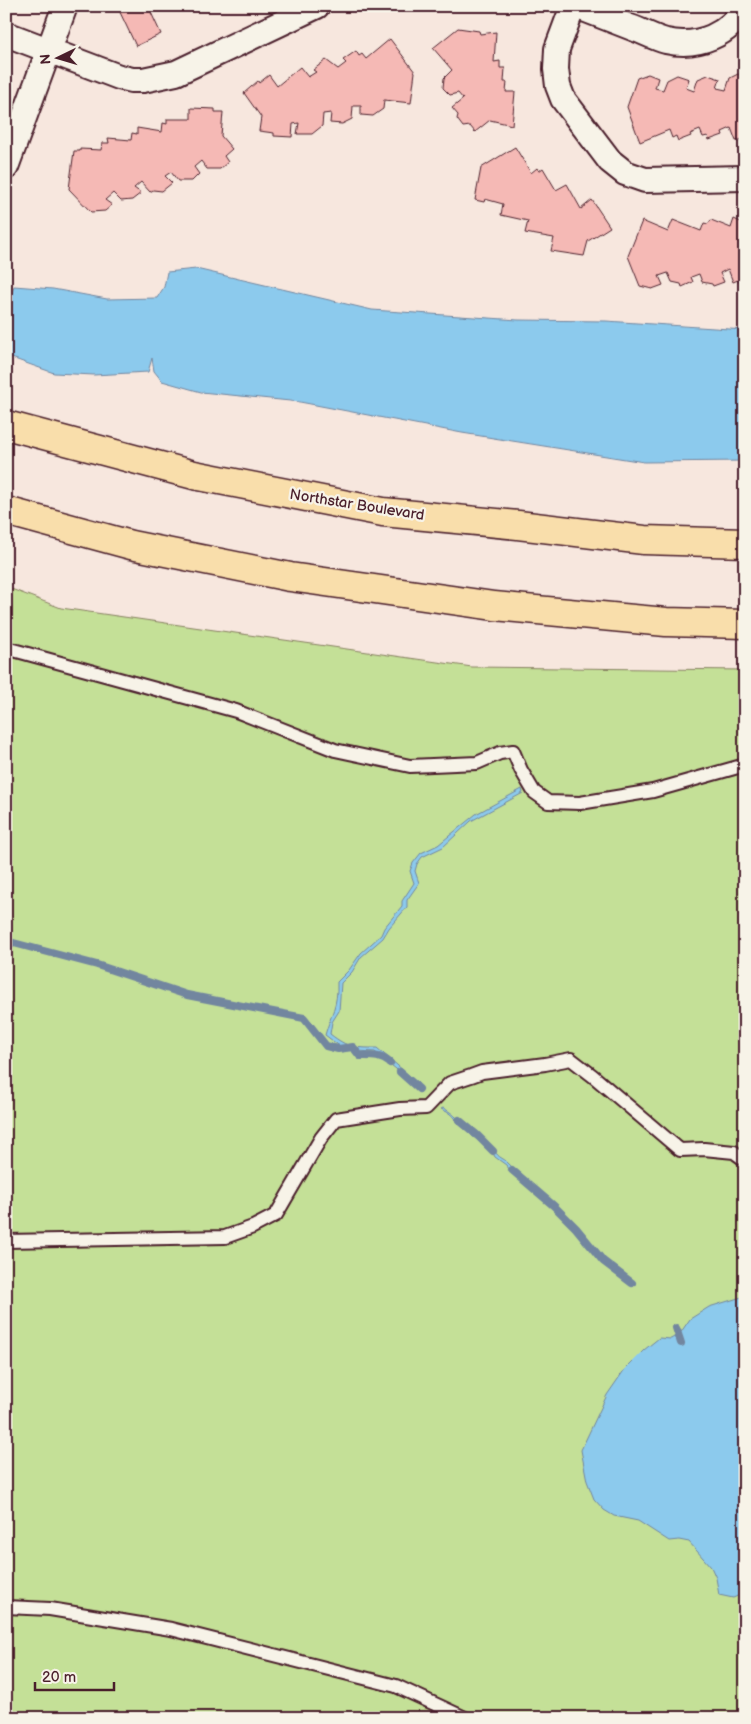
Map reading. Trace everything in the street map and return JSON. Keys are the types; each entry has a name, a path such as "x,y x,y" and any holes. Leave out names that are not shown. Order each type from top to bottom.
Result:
{"main road":[{"name":"Northstar Boulevard","path":"6,425 194,475 383,512 644,540 745,543"},
{"path":"6,511 131,545 309,580 494,606 666,622 745,624"}],"street":[{"path":"6,167 64,6"},
{"path":"6,34 119,77 132,80 176,73 317,6"},
{"path":"745,6 728,28 715,36 699,42 682,43 665,40 574,6 557,49 556,69 558,86 563,99 610,161 625,173 645,180 745,178"}],"lane":[{"path":"6,648 236,711 334,750 410,766 477,763 500,753 513,752 534,792 548,802 580,803 653,791 745,765"},
{"path":"6,1241 225,1237 252,1227 276,1214 321,1138 336,1118 400,1109 426,1108 450,1083 482,1072 571,1059 680,1150 704,1149 734,1152 745,1160"},
{"path":"6,1607 50,1609 171,1629 396,1686 465,1718"}],"green space":[{"path":"6,587 61,608 472,667 745,670 745,1718 6,1718"}],"water":[{"path":"196,269 372,310 518,320 606,321 745,330 745,461 644,462 462,433 300,402 201,392 162,381 154,371 152,358 148,372 94,375 54,373 6,356 6,311 14,286 53,289 107,299 157,298 164,287 167,272"},
{"path":"522,789 523,793 471,821 443,847 422,857 415,871 419,883 407,900 407,907 383,938 361,957 352,972 341,983 339,1011 332,1022 330,1034 352,1046 377,1048 418,1083 419,1087 417,1089 412,1082 375,1052 357,1051 341,1047 325,1035 335,1004 337,982 349,970 361,953 381,935 384,928 402,906 402,901 414,883 410,871 413,863 421,853 438,845 476,814"},
{"path":"443,1108 454,1115 476,1137 495,1151 520,1176 513,1174 506,1165 495,1157 492,1151 472,1136 449,1113 441,1109"},
{"path":"745,1296 745,1593 733,1598 719,1595 716,1578 711,1567 689,1542 669,1541 638,1521 614,1516 604,1510 594,1499 587,1481 581,1450 607,1395 625,1369 644,1350 659,1338 671,1339 681,1332 690,1319 709,1307"}],"building":[{"path":"117,6 148,6 161,34 136,46"},
{"path":"458,28 479,31 480,34 496,32 494,62 500,61 500,68 505,68 504,82 507,82 506,92 515,92 512,125 490,120 475,132 470,126 463,127 457,119 458,115 452,108 463,99 458,93 450,95 443,88 444,78 452,70 433,48"},
{"path":"390,39 415,72 411,103 384,100 383,109 373,116 361,115 361,106 353,106 352,119 342,124 330,123 331,113 323,114 322,126 312,134 297,134 299,123 293,124 292,137 274,136 274,133 259,131 261,117 244,93 258,81 259,83 269,75 277,86 300,67 308,77 316,72 313,70 326,60 338,69 346,63 343,60 356,51 359,56 362,54 366,59"},
{"path":"648,74 658,78 655,88 663,90 667,80 677,75 689,79 686,88 694,91 698,79 708,75 720,79 717,88 726,90 730,78 738,74 745,77 745,138 736,141 731,128 722,132 723,135 709,140 708,136 703,137 700,130 678,141 676,136 672,138 669,130 640,142 627,107 637,78"},
{"path":"191,108 215,109 215,112 223,112 221,136 232,149 224,156 228,162 220,169 207,169 201,161 194,167 199,174 192,181 178,181 171,172 165,176 172,183 162,191 153,190 150,192 141,182 134,188 141,193 132,200 121,201 113,193 105,200 112,205 105,211 91,212 69,189 74,151 80,151 80,149 101,150 102,143 109,143 108,138 131,140 132,133 137,134 137,128 162,132 163,123 167,124 167,119 191,119"},
{"path":"515,147 531,173 537,168 539,171 543,168 556,190 567,184 581,209 592,200 610,227 588,241 584,256 551,251 554,238 525,233 528,221 501,215 503,204 485,199 484,202 475,200 481,168"},
{"path":"734,219 745,224 745,283 739,283 738,280 733,282 728,269 720,273 724,282 713,286 712,284 702,282 699,274 691,277 693,282 682,287 681,284 672,282 668,273 659,276 663,285 652,289 640,286 628,256 642,221 668,232 673,220 701,231 704,223 708,224 711,220 731,228"}],"waterway":[{"path":"6,941 97,965 187,995 304,1018 326,1046 338,1049 353,1047 360,1056 379,1057 390,1063"},
{"path":"400,1072 419,1089"},
{"path":"459,1120 493,1151"},
{"path":"512,1170 554,1206 576,1228 603,1261 632,1283"},
{"path":"676,1328 681,1343"}]}
